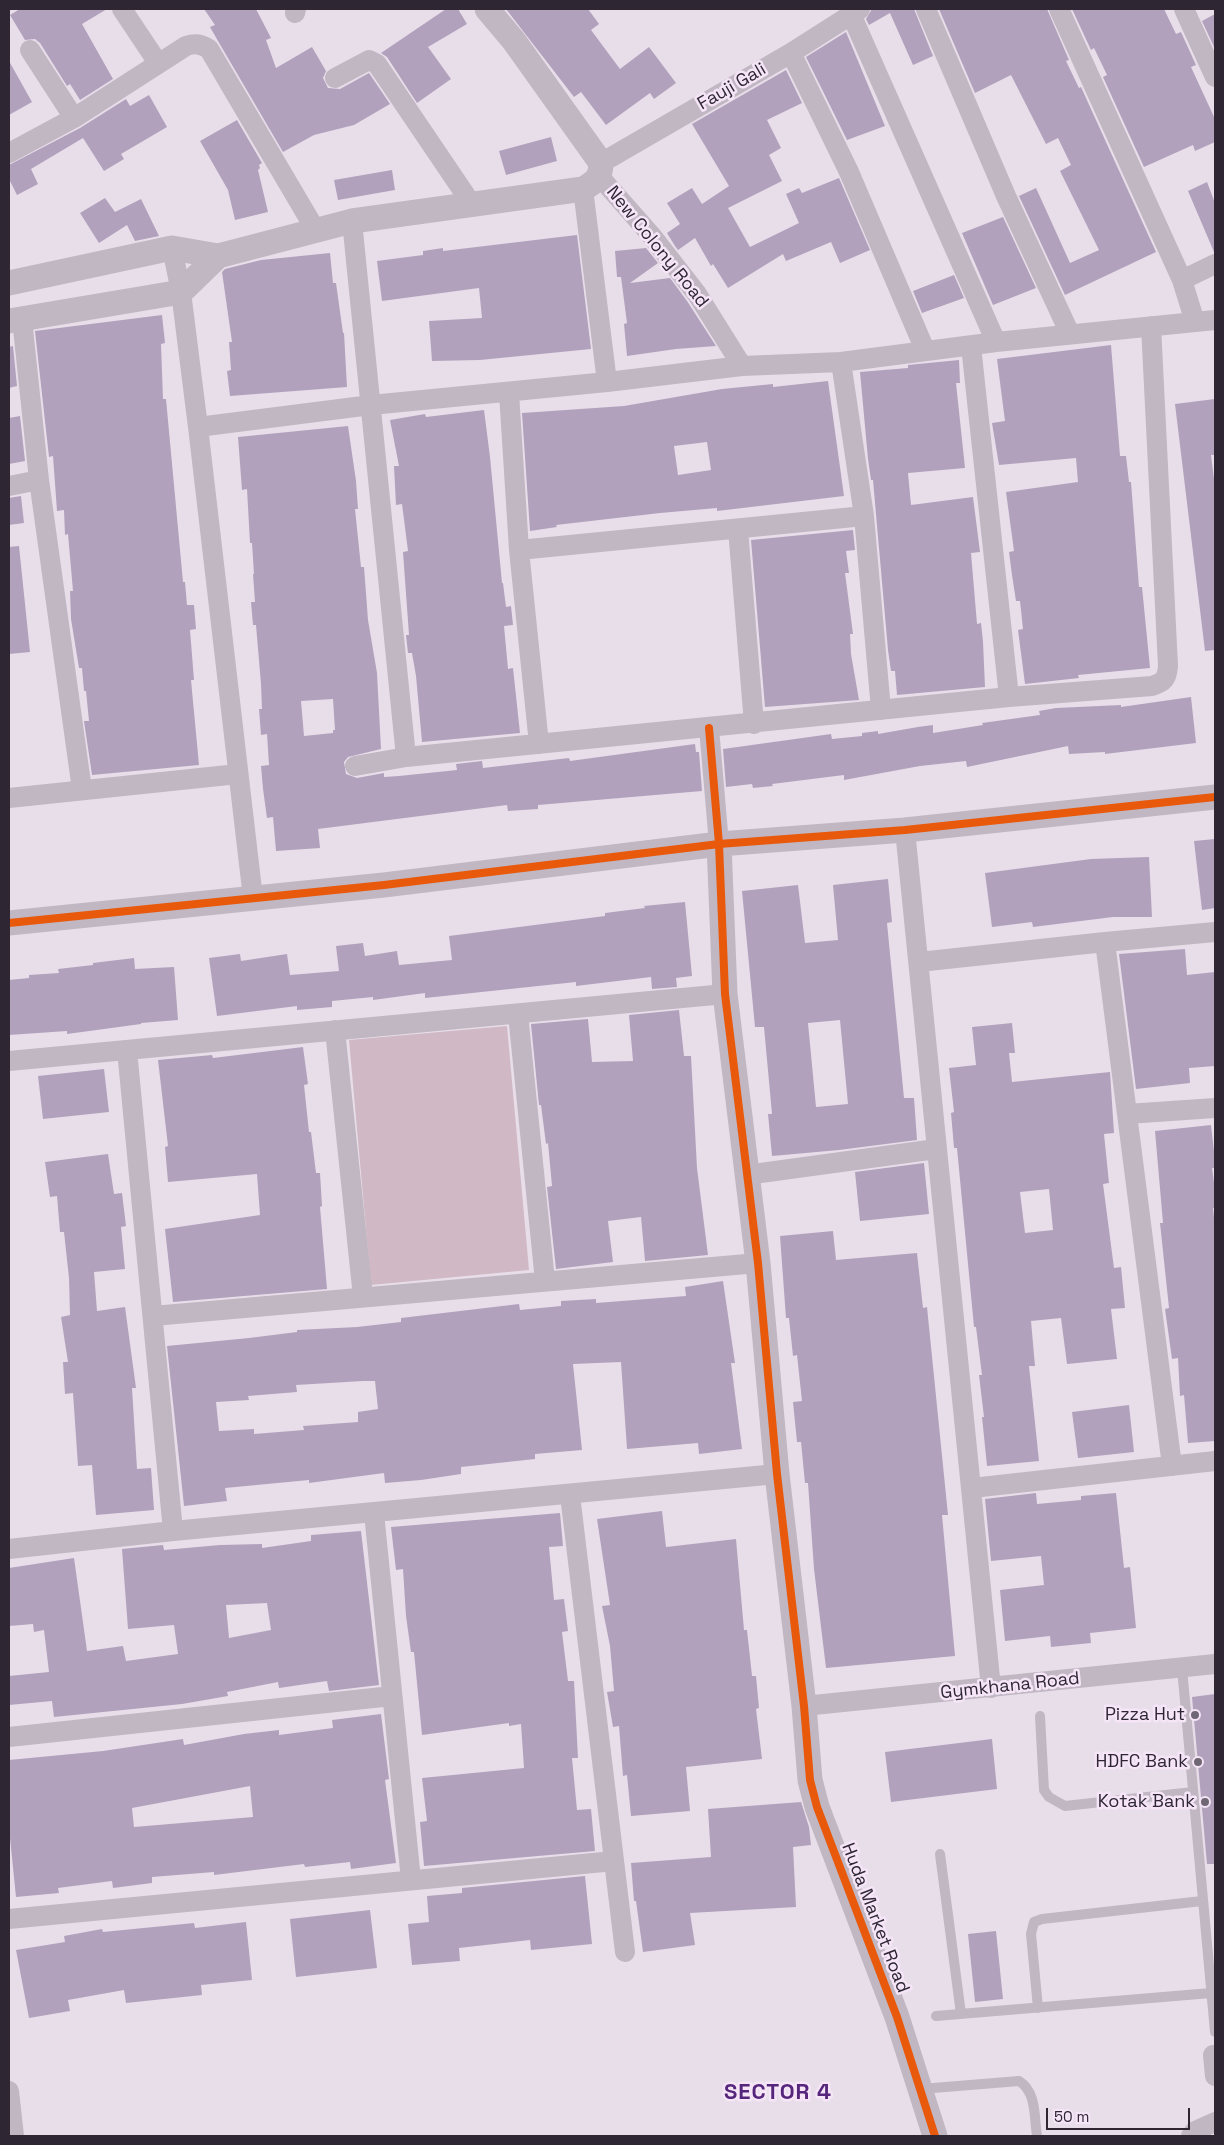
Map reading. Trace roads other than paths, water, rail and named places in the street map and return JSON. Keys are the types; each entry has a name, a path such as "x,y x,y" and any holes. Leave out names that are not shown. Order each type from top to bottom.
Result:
{"street":[{"path":"122,9 158,63"},
{"name":"New Colony Road","path":"487,9 514,41 595,176 652,235 697,294 742,366"},
{"path":"926,9 1006,196 1070,334"},
{"path":"1059,9 1182,280 1195,322"},
{"path":"1184,9 1215,77"},
{"path":"856,11 996,342"},
{"name":"Fauji Gali","path":"595,176 856,11"},
{"path":"9,153 74,118 158,63 193,44 203,45 210,49 315,229"},
{"path":"30,50 74,118"},
{"path":"791,53 849,172 925,350"},
{"path":"335,78 369,60 377,64 471,203"},
{"path":"9,283 172,248 218,256 315,229 352,221 471,203 595,176 607,382"},
{"path":"352,221 406,757"},
{"path":"172,248 181,292 198,426 253,898"},
{"path":"82,790 16,320 181,292 218,256"},
{"path":"1182,280 1215,264"},
{"path":"198,426 371,405 607,382 742,366 841,362 996,342 1215,320"},
{"path":"355,766 406,757 754,724 1009,697 1152,686 1162,683 1167,676 1150,326"},
{"path":"971,346 1009,697"},
{"path":"841,362 864,516 881,710"},
{"path":"509,392 519,550 539,744"},
{"path":"9,486 39,480"},
{"path":"519,550 864,516"},
{"path":"738,528 754,724"},
{"path":"710,728 719,844"},
{"path":"9,798 238,774"},
{"path":"9,923 384,885 719,844 905,830 1215,797"},
{"path":"905,830 991,1688"},
{"name":"Huda Market Road","path":"719,844 725,994 758,1262 777,1474 804,1706 810,1780 817,1806 897,2017 935,2136"},
{"path":"919,962 1215,932"},
{"path":"1105,942 1172,1466"},
{"path":"9,1061 725,994"},
{"path":"518,1014 545,1281"},
{"path":"335,1030 363,1298"},
{"path":"128,1050 173,1531"},
{"path":"1127,1114 1215,1108"},
{"path":"746,1175 936,1149"},
{"path":"153,1316 758,1262"},
{"path":"972,1488 1215,1461"},
{"path":"9,1549 173,1531 777,1474"},
{"path":"570,1494 625,1952"},
{"path":"374,1513 411,1880"},
{"name":"Gymkhana Road","path":"804,1706 1215,1664"},
{"path":"9,1737 392,1696"},
{"path":"9,1920 614,1861"},
{"path":"1213,2055 1215,2076"},
{"path":"9,2091 14,2136"},
{"path":"1191,2136 1195,2131 1215,2122"}],"lane":[{"path":"1182,1668 1215,2032"},
{"path":"1040,1716 1044,1790 1049,1797 1064,1806 1193,1792"},
{"path":"940,1854 961,2014"},
{"path":"1038,2008 1031,1934 1034,1922 1042,1919 1202,1901"},
{"path":"936,2016 1211,1993"},
{"path":"919,2089 1019,2082 1025,2085 1032,2096 1037,2136"}],"place":[{"name":"Pizza Hut","path":"1195,1715"},
{"name":"HDFC Bank","path":"1198,1762"},
{"name":"Kotak Bank","path":"1205,1802"}],"district":[{"name":"SECTOR 4","path":"778,2093"}]}
